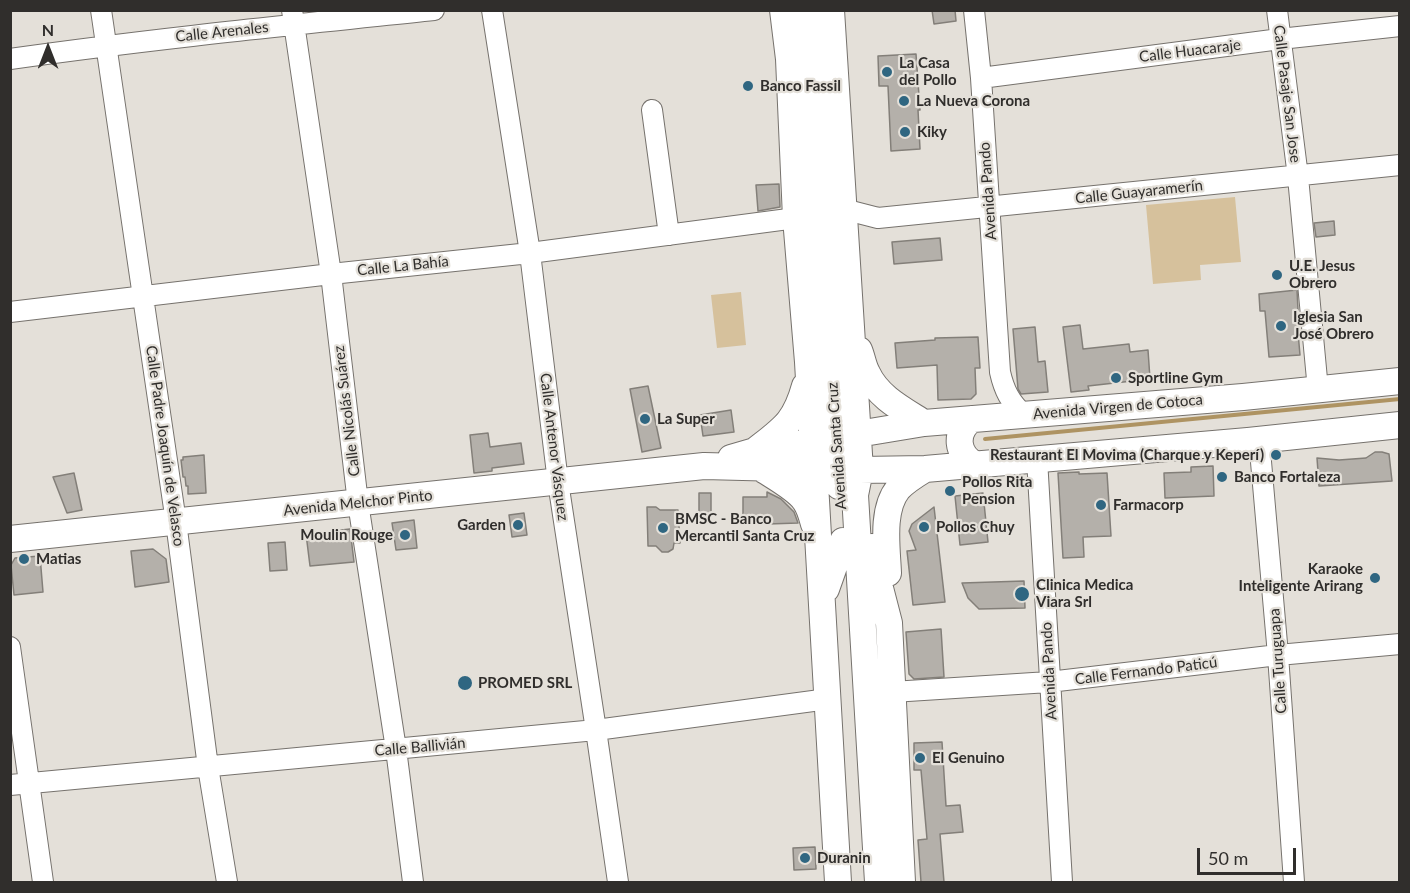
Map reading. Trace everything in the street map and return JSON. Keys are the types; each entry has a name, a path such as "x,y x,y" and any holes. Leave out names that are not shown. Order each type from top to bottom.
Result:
{"main road":[{"name":"Avenida Santa Cruz","path":"783,10 789,59 795,218 802,293 836,438"},
{"path":"789,59 790,10"},
{"name":"Avenida Santa Cruz","path":"805,10 819,359"},
{"name":"Avenida Santa Cruz","path":"831,10 851,322 836,438 837,469 831,541 854,701 863,882"},
{"path":"851,322 867,372 876,387 890,402 924,423"},
{"path":"819,359 806,382 800,404 792,419 758,460 804,500 812,516 831,541 822,601 838,882"},
{"name":"Avenida Virgen de Cotoca","path":"836,438 924,423 1232,398 1400,381"},
{"path":"976,465 966,459 959,443 961,432 968,423 980,419"},
{"path":"837,469 925,470 1400,425"},
{"name":"Avenida Melchor Pinto","path":"10,539 758,460 836,438"},
{"name":"Avenida Melchor Pinto","path":"758,460 837,469"},
{"name":"Avenida Santa Cruz","path":"837,469 869,494 872,557 889,623 903,882"},
{"name":"Avenida Santa Cruz","path":"837,469 855,495 878,882"},
{"path":"889,623 887,524 890,505 899,488 925,470"}],"street":[{"name":"Calle Padre Joaquín de Velasco","path":"101,10 176,522 208,767 227,882"},
{"name":"Calle Arenales","path":"10,59 293,17 434,10"},
{"name":"Calle Antenor Vásquez","path":"492,10 530,253 558,482 618,882"},
{"name":"Avenida Pando","path":"974,10 981,78 1000,372 1007,396 1024,415"},
{"name":"Calle Pasaje San Jose","path":"1277,10 1298,177 1318,390"},
{"name":"Calle Nicolás Suárez","path":"293,17 331,274 358,503 396,749 413,882"},
{"name":"Calle Huacaraje","path":"981,78 1280,39 1400,26"},
{"path":"652,110 669,235"},
{"name":"Calle Guayaramerín","path":"846,243 862,226 878,218 1400,165"},
{"name":"Calle Guayaramerín","path":"843,208 878,218"},
{"name":"Calle La Bahía","path":"10,312 530,253 795,218"},
{"name":"Avenida Pando","path":"980,419 996,396 1000,372"},
{"name":"Calle Turuguapa","path":"1260,439 1294,882"},
{"name":"Avenida Pando","path":"1037,459 1062,882"},
{"name":"Calle Fernando Paticú","path":"892,692 1049,682 1278,655 1400,644"},
{"path":"10,647 20,784 43,882"},
{"name":"Calle Ballivián","path":"20,784 596,730 828,699"}],"shaded area":[{"path":"1235,197 1241,262 1200,265 1201,280 1153,284 1146,205"},
{"path":"741,292 746,345 717,348 711,295"}],"building":[{"path":"932,10 955,10 956,21 934,24"},
{"path":"916,54 920,149 891,151 888,86 879,86 878,56"},
{"path":"779,184 780,207 758,211 756,185"},
{"path":"1334,221 1335,235 1316,237 1314,223"},
{"path":"940,238 942,260 894,264 892,242"},
{"path":"1297,290 1298,310 1296,310 1300,355 1269,357 1265,311 1260,311 1259,294"},
{"path":"1080,325 1083,349 1129,344 1130,352 1148,350 1150,379 1088,386 1089,390 1071,392 1063,327"},
{"path":"1035,327 1038,362 1045,361 1048,392 1021,394 1018,389 1013,329"},
{"path":"978,337 980,368 975,368 976,394 971,399 938,400 937,365 897,368 895,343 935,340 935,338"},
{"name":"La Super","path":"648,386 661,448 642,452 630,389"},
{"path":"731,410 734,432 703,436 700,415"},
{"path":"488,433 490,447 521,443 524,464 474,473 470,435"},
{"path":"1375,452 1389,454 1392,481 1319,486 1317,458 1339,460 1366,458"},
{"path":"204,455 206,493 188,494 181,460 183,457"},
{"path":"1213,466 1214,496 1165,498 1164,473 1191,472 1191,467"},
{"path":"1079,472 1079,474 1107,473 1111,536 1083,537 1084,557 1063,558 1058,473"},
{"path":"74,473 82,510 67,513 53,477"},
{"path":"767,492 781,499 794,512 798,523 768,524 767,519 743,519 743,497 767,497"},
{"path":"699,493 711,493 711,522 699,522"},
{"path":"983,493 988,542 960,545 955,496"},
{"name":"BMSC - Banco Mercantil Santa Cruz","path":"647,507 678,510 680,543 674,543 673,549 668,552 662,552 656,546 648,546"},
{"path":"934,507 945,602 913,605 907,551 916,550 909,531 912,524"},
{"name":"Garden","path":"524,513 527,535 512,537 509,515"},
{"name":"Moulin Rouge","path":"414,520 417,548 396,550 392,523"},
{"path":"350,529 354,562 310,566 306,534"},
{"path":"285,542 287,570 270,571 268,543"},
{"path":"153,549 166,559 169,582 135,587 131,551"},
{"path":"40,556 43,592 14,595 11,565 15,558"},
{"path":"1024,581 1025,608 979,609 968,598 962,583"},
{"path":"941,629 944,677 914,679 909,674 906,632"},
{"path":"942,742 946,806 960,805 963,832 940,834 944,882 921,882 918,840 927,839 921,770 914,770 914,743"},
{"name":"Duranin","path":"815,847 816,869 794,870 793,848"}],"waterway":[{"path":"985,439 1400,399"}],"place":[{"name":"La Casa del Pollo","path":"887,72"},
{"name":"Banco Fassil","path":"748,86"},
{"name":"La Nueva Corona","path":"904,101"},
{"name":"Kiky","path":"905,132"},
{"name":"U.E. Jesus Obrero","path":"1277,275"},
{"name":"Iglesia San José Obrero","path":"1281,326"},
{"name":"Sportline Gym","path":"1116,378"},
{"name":"La Super","path":"645,419"},
{"name":"Restaurant El Movima (Charque y Keperí)","path":"1276,455"},
{"name":"Banco Fortaleza","path":"1222,477"},
{"name":"Pollos Rita Pension","path":"950,491"},
{"name":"Farmacorp","path":"1101,505"},
{"name":"Garden","path":"518,525"},
{"name":"Pollos Chuy","path":"924,527"},
{"name":"BMSC - Banco Mercantil Santa Cruz","path":"663,528"},
{"name":"Moulin Rouge","path":"405,535"},
{"name":"Matias","path":"24,559"},
{"name":"Karaoke Inteligente Arirang","path":"1375,578"},
{"name":"Clinica Medica Viara Srl","path":"1022,594"},
{"name":"PROMED SRL","path":"465,683"},
{"name":"El Genuino","path":"920,758"},
{"name":"Duranin","path":"805,858"}]}
